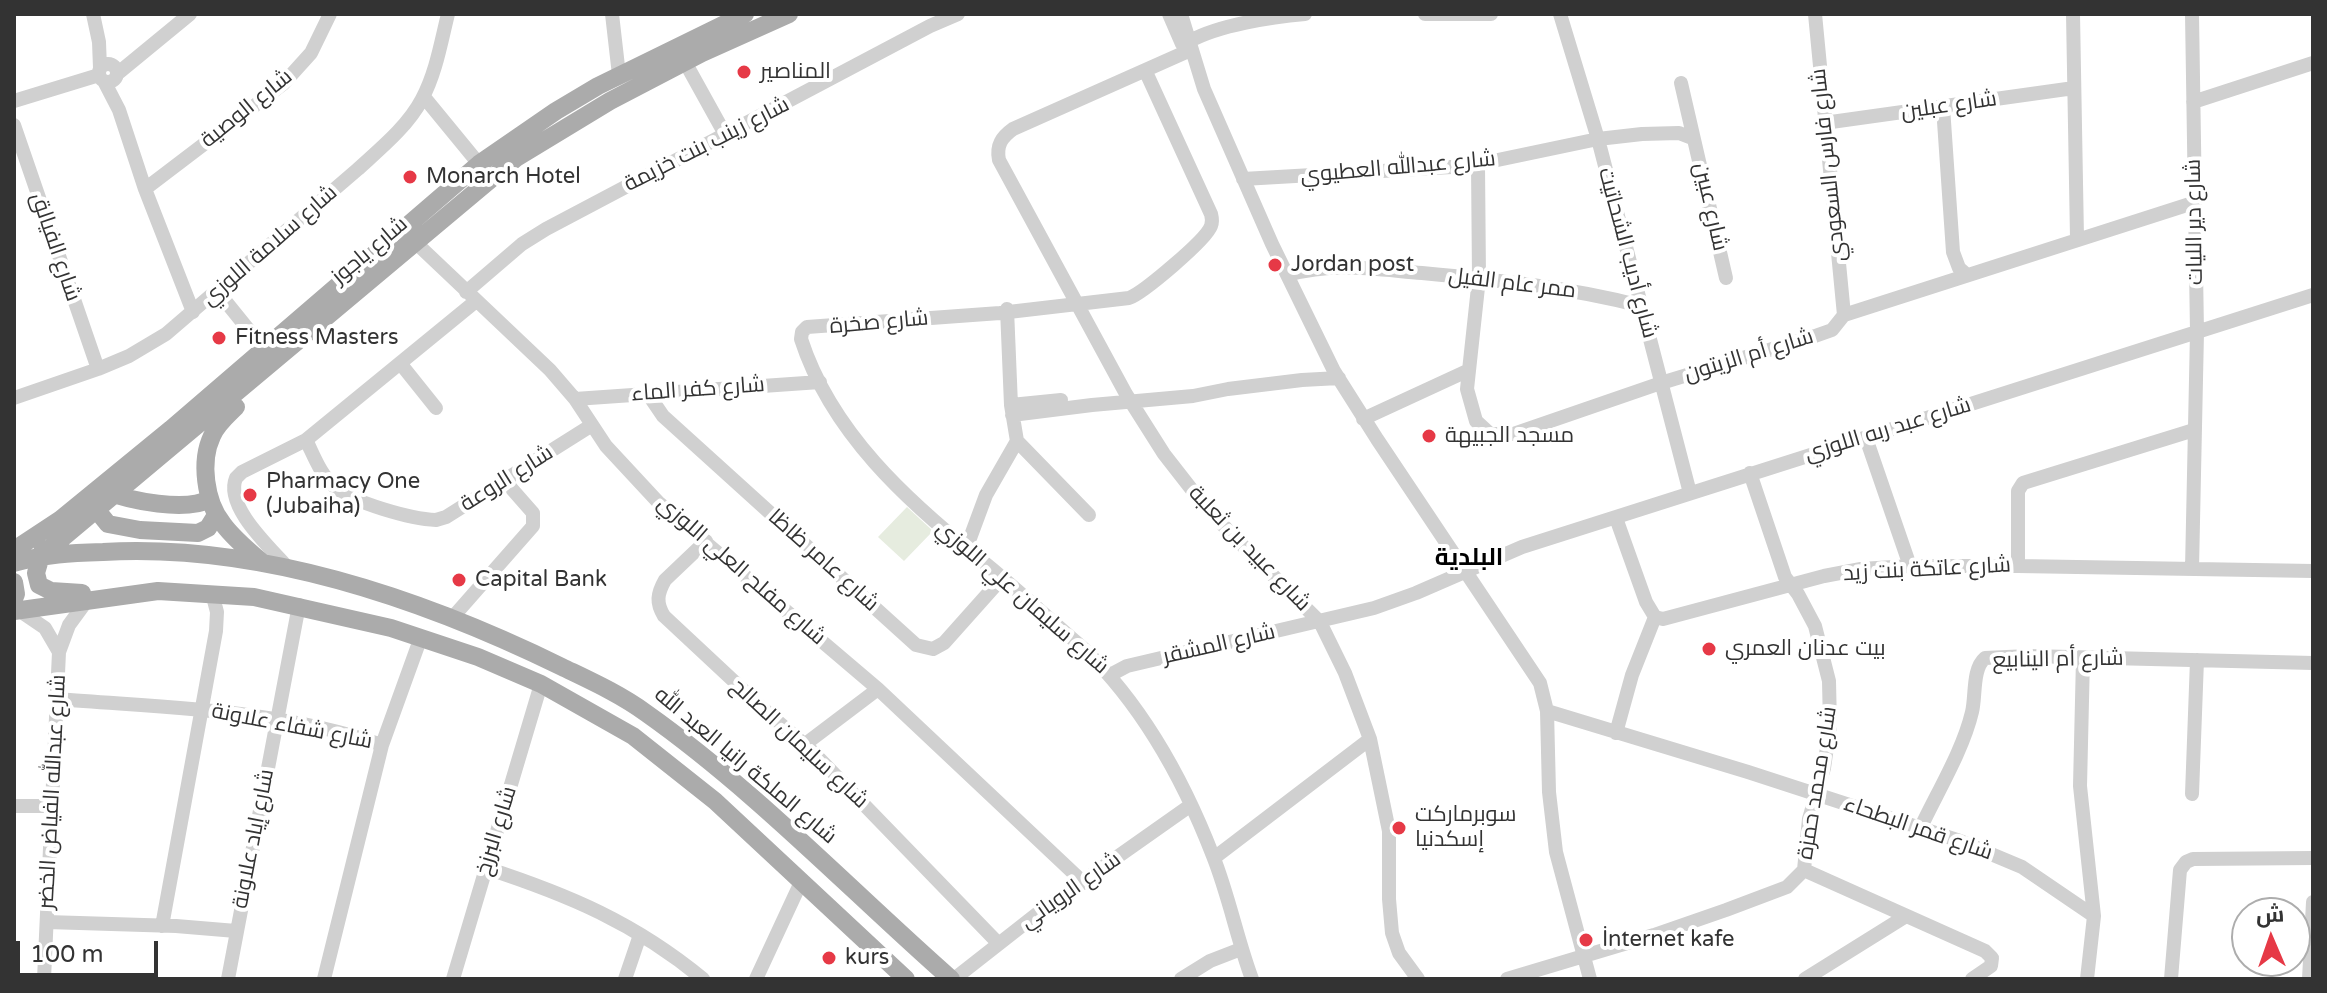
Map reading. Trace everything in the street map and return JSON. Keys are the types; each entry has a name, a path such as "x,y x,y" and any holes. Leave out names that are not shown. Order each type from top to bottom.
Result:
{"main road":[{"name":"شارع ياجوز","path":"14,550 93,493 479,164 556,111 619,75 745,14"},
{"name":"شارع ياجوز","path":"14,575 59,542 516,158 575,120 685,62 789,14"},
{"path":"265,565 237,540 213,507 93,493 104,522 122,528 198,533 208,528 213,507 206,460 213,433 242,400 305,345 314,329"},
{"path":"61,519 39,556 36,576 39,585 45,589 118,595"},
{"name":"شارع الملكة رانيا العبد الله","path":"14,563 39,556 125,550 227,558 289,569 453,617 601,685 647,713 710,762 952,979"},
{"path":"14,582 16,607 158,591 254,597 299,605 421,637 541,684 642,743 715,801 906,979"}],"street":[{"path":"93,14 119,110 145,189 193,312"},
{"path":"14,101 108,72 135,58 190,14"},
{"name":"شارع الوصية","path":"145,189 283,84 311,53 330,14"},
{"name":"شارع سلامة اللوزي","path":"14,398 129,356 166,334 218,292 259,252 388,141 424,97 448,14"},
{"path":"612,14 619,75"},
{"name":"شارع زينب بنت خزيمة","path":"471,296 522,244 546,229 958,14"},
{"path":"1169,14 1188,47"},
{"path":"1181,14 1188,47 1200,79 1243,179 1339,378 1363,419 1540,683 1547,711 1549,792 1554,836 1560,871 1590,979"},
{"path":"1145,70 1221,30 1305,14"},
{"path":"1425,14 1491,14"},
{"name":"شارع أديب الشحاتيت","path":"1560,14 1598,139 1690,493"},
{"name":"شارع فارس السعودي","path":"1815,14 1844,315"},
{"path":"2073,14 2077,238"},
{"name":"شارع دير الليات","path":"2192,14 2197,332 2192,569"},
{"path":"685,62 726,136"},
{"path":"2193,102 2313,63"},
{"name":"شارع عبيد بن ثعلبة","path":"1145,70 1013,129 998,146 1001,166 1128,398 1164,454 1196,495 1320,622 1345,673 1370,739 1389,831 1392,933 1399,953 1418,979"},
{"name":"شارع صخرة","path":"807,327 1010,311 1129,298 1139,294 1211,226 1211,214 1145,70"},
{"name":"شارع عبين","path":"1681,83 1726,278"},
{"name":"شارع عبلين","path":"1824,123 2074,88"},
{"path":"424,97 479,164"},
{"path":"1943,107 1953,252 1959,268 1967,275"},
{"name":"شارع الفيالق","path":"14,125 98,369"},
{"name":"شارع عبين","path":"1598,139 1679,133 1692,138"},
{"name":"شارع عبدالله العطيوي","path":"1243,179 1478,165 1598,139"},
{"path":"1363,419 1467,371 1479,278 1478,165"},
{"name":"شارع أم الزيتون","path":"1467,371 1469,404 1476,421 1490,434 1526,430 1661,383 1832,330 1844,315 2193,203"},
{"name":"شارع مفلح العلي اللوزي","path":"416,243 550,370 575,399 613,454 658,502 878,689 1084,883"},
{"name":"ممر عام الفيل","path":"1287,275 1314,268 1341,267 1479,278 1585,293 1641,306"},
{"path":"218,292 264,349"},
{"name":"شارع عبد ربه اللوزي","path":"1465,571 1522,547 2313,295"},
{"path":"289,569 248,523 235,493 234,484 242,472 306,440 400,363 471,296"},
{"path":"1010,311 1011,410 1017,441 1089,515"},
{"name":"شارع سليمان علي اللوزي","path":"807,327 802,332 802,343 820,382 879,468 914,504 1084,649 1110,675 1173,768 1191,805 1214,858 1252,979"},
{"path":"400,363 436,408"},
{"path":"1011,410 1213,386 1228,389 1339,378"},
{"name":"شارع كفر الماء","path":"575,399 820,382"},
{"name":"شارع عامر ظاظا","path":"648,394 673,425 916,645 933,649 944,643 1002,578"},
{"name":"شارع الروعة","path":"306,440 328,479 344,493 368,503 430,519 446,517 592,425"},
{"path":"2018,566 2018,491 2023,483 2194,430"},
{"path":"1866,438 1910,566"},
{"path":"966,549 986,495 1017,441"},
{"name":"شارع محمد حمزة","path":"1507,979 1738,906 1787,887 1804,870 1809,819 1824,768 1830,726 1829,681 1815,626 1785,577 1750,473"},
{"path":"453,617 533,526 533,513 504,480"},
{"path":"1616,518 1646,602 1655,617 1632,675 1616,733"},
{"path":"14,533 33,537"},
{"name":"شارع سليمان الصالح","path":"706,541 665,580 658,598 664,616 804,745 998,943"},
{"name":"شارع عاتكة بنت زيد","path":"1655,617 1677,616 1790,584 1861,569 2018,566 2313,571"},
{"name":"شارع المشقر","path":"1110,675 1127,666 1374,608 1465,571"},
{"path":"162,926 216,631 217,612 212,593"},
{"name":"شارع عبدالله الفياض الخضر","path":"44,979 59,652 69,625 88,599"},
{"name":"شارع إياد علاونة","path":"228,979 299,605"},
{"name":"شارع عبدالله الفياض الخضر","path":"16,607 45,628 59,652"},
{"path":"382,745 421,637"},
{"name":"شارع أم الينابيع","path":"1921,827 1966,731 1982,661 1992,657 2313,663"},
{"path":"2083,658 2080,786 2094,916 2087,979"},
{"path":"2192,794 2197,660"},
{"name":"شارع البرزخ","path":"453,979 541,684"},
{"path":"804,745 878,689"},
{"name":"شارع شفاء علاونة","path":"58,699 201,709 276,719 355,735 382,745 324,979"},
{"name":"شارع قمر البطحاء","path":"1547,711 1921,827 2022,867 2094,916"},
{"path":"1214,858 1370,739"},
{"name":"شارع الروياني","path":"952,979 1191,805"},
{"path":"14,806 52,806"},
{"path":"2171,979 2180,870 2186,862 2193,859 2313,858"},
{"path":"486,868 560,893 596,909 703,979"},
{"path":"1804,870 1988,953 1992,958 1991,966 1972,979"},
{"path":"756,979 802,880"},
{"path":"2309,979 2313,902"},
{"path":"1805,979 1906,916"},
{"path":"47,922 236,931"},
{"path":"625,979 640,935"},
{"path":"1181,979 1210,961 1241,949"}],"shaded area":[{"path":"907,507 933,531 904,561 878,537"}],"place":[{"name":"المناصير","path":"744,72"},
{"name":"Monarch Hotel","path":"410,177"},
{"name":"Jordan post","path":"1275,265"},
{"name":"Fitness Masters","path":"219,338"},
{"name":"مسجد الجبيهة","path":"1429,436"},
{"name":"Pharmacy One (Jubaiha)","path":"250,495"},
{"name":"Capital Bank","path":"459,580"},
{"name":"بيت عدنان العمري","path":"1709,649"},
{"name":"سوبرماركت إسكدنيا","path":"1399,828"},
{"name":"İnternet kafe","path":"1586,940"},
{"name":"kurs","path":"829,958"}],"district":[{"name":"البلدية","path":"1469,559"}]}
